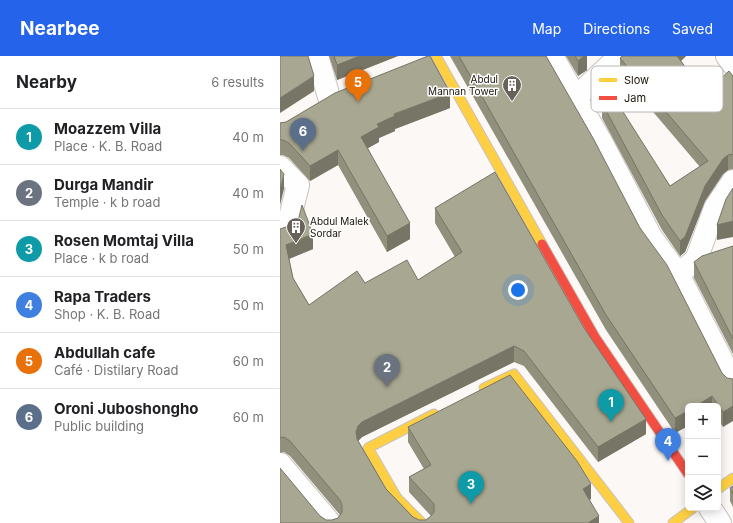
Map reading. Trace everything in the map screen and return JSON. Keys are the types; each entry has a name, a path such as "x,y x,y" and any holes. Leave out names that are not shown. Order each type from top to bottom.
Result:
{"street":[{"path":"317,56 320,103 350,88"},
{"path":"552,56 604,147 651,237 678,274 733,382"},
{"path":"609,66 620,56"},
{"path":"727,56 733,64"},
{"path":"429,58 506,182 595,337 685,470"},
{"path":"576,97 591,83"},
{"path":"280,167 298,185 287,229 280,232"},
{"path":"696,260 715,208 733,181"},
{"path":"678,274 696,260 718,253"},
{"path":"479,391 514,374 629,523"},
{"path":"422,523 397,498 368,448 444,409"},
{"path":"280,464 330,523"},
{"path":"721,487 733,478"},
{"path":"673,523 689,511"},
{"path":"712,511 720,523"}],"building":[{"path":"280,56 308,56 314,76 280,98"},
{"path":"334,56 360,56 337,65"},
{"path":"430,56 450,93 394,114 395,116 377,124 379,127 361,137 410,223 387,236 338,150 310,166 289,143 280,140 280,123 286,122 335,93"},
{"path":"459,56 546,56 593,138 640,228 667,265 722,373 727,378 733,379 733,406 723,412 721,409 721,403 717,403 712,396 701,403 685,403 685,413 675,418 606,315"},
{"path":"575,56 584,56 578,61"},
{"path":"622,56 677,56 685,66 627,66 620,58"},
{"path":"729,71 733,76 733,154 728,155 723,159 705,186 685,237 680,241 662,215 607,112 623,112 670,186 708,161 666,112 723,112 723,76"},
{"path":"280,169 284,174 280,190"},
{"path":"495,172 584,328 646,419 598,447 524,351 514,346 362,422 358,426 356,432 357,439 386,489 413,517 419,520 426,520 434,512 434,504 409,477 431,465 408,427 510,375 577,461 591,484 583,489 599,516 588,523 280,523 280,468 320,516 326,520 338,518 342,512 342,505 340,500 290,441 284,437 280,438 280,229 292,225 299,217 302,205 313,234 286,245 293,278 309,305 357,271 365,283 407,260 418,280 462,252 435,208"},
{"path":"733,188 733,221 717,225 726,199"},
{"path":"733,246 733,339 694,262 702,256"},
{"path":"733,486 733,494 730,488"}],"traffic: slow":[{"path":"436,56 542,244"},
{"path":"484,388 514,374 629,523"},
{"path":"422,523 397,498 368,448 434,414"},
{"path":"721,487 733,478"},
{"path":"673,523 689,511"}],"traffic: jam":[{"path":"542,244 595,337 685,470"}],"place":[{"name":"Abdullah cafe","path":"358,102"},
{"name":"Abdul Mannan Tower","path":"512,102"},
{"name":"Oroni Juboshongho","path":"303,151"},
{"name":"Abdul Malek Sordar","path":"296,244"},
{"name":"Durga Mandir","path":"387,387"},
{"name":"Moazzem Villa","path":"611,422"},
{"name":"Rapa Traders","path":"668,461"},
{"name":"Rosen Momtaj Villa","path":"471,504"}]}
